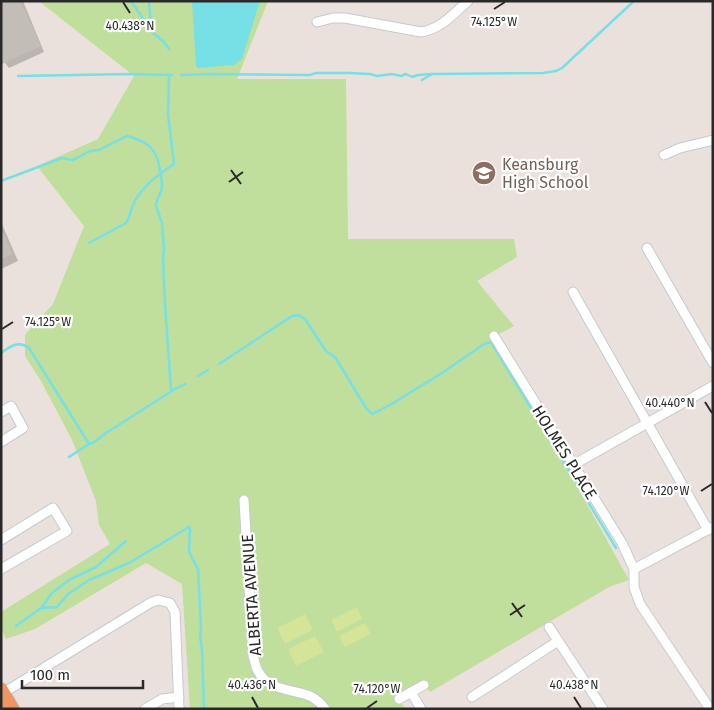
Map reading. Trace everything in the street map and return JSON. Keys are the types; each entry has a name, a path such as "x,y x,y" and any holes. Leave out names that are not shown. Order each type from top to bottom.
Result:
{"highway":[{"path":"2,692 12,709"}],"street":[{"path":"317,22 333,18 345,18 421,32 430,31 441,26 468,1"},
{"path":"664,155 680,148 713,140"},
{"path":"647,248 713,363"},
{"path":"573,292 710,529 634,568 634,587 640,604 710,709"},
{"name":"HOLMES PLACE","path":"494,336 622,543 634,568"},
{"path":"573,465 713,386"},
{"path":"1,412 11,406 24,428 1,442"},
{"name":"ALBERTA AVENUE","path":"244,500 254,656 258,671 264,679 274,686 309,696 319,702 325,709"},
{"path":"1,540 52,508 67,531 1,569"},
{"path":"2,692 154,600 163,600 170,603 174,612 179,709"},
{"path":"549,627 603,709"},
{"path":"472,697 558,641"},
{"path":"399,699 424,685"},
{"path":"411,692 421,709"},
{"path":"145,709 162,698 178,697"}],"green space":[{"path":"268,1 237,79 346,79 348,239 514,239 517,257 477,281 514,326 494,337 629,580 609,587 430,692 423,681 397,695 404,707 401,709 190,709 182,584 146,563 35,629 6,639 1,629 1,612 110,544 99,525 96,501 72,440 41,381 25,356 25,335 53,304 84,226 37,166 98,139 134,76 40,2"},
{"path":"357,607 362,619 337,632 331,620"},
{"path":"305,614 313,630 285,644 277,628"},
{"path":"365,623 371,634 345,647 339,636"},
{"path":"315,636 324,652 296,666 288,649"}],"water":[{"path":"192,1 260,1 242,59 234,65 198,68 196,66"}],"building":[{"path":"1,1 20,1 40,46 1,64"},
{"path":"1,229 12,254 1,258"}],"waterway":[{"path":"131,1 153,33 169,49"},
{"path":"149,1 151,27"},
{"path":"422,80 432,74 543,73 556,71 562,68 634,1"},
{"path":"181,75 310,75 316,73 349,73 377,76 392,74 401,76 406,74 412,77 432,74"},
{"path":"89,243 126,223 136,199 145,187 174,164 168,114 169,75"},
{"path":"18,76 172,75"},
{"path":"1,181 62,158 73,160 127,136 141,141 151,148 157,157 162,183 156,206 162,223 171,390 185,384"},
{"path":"219,364 292,316 299,315 305,319 326,351 335,357 366,408 372,414 442,373 484,344 491,342 616,548"},
{"path":"1,353 18,344 29,348 89,444 172,391"},
{"path":"198,376 208,370"},
{"path":"69,457 89,444"},
{"path":"16,626 41,608 57,607 68,594 89,580 129,563 189,527 189,552 198,569 204,709"},
{"path":"42,607 52,593 69,580 96,567 126,541"}],"place":[{"name":"Keansburg High School","path":"484,173"}]}
